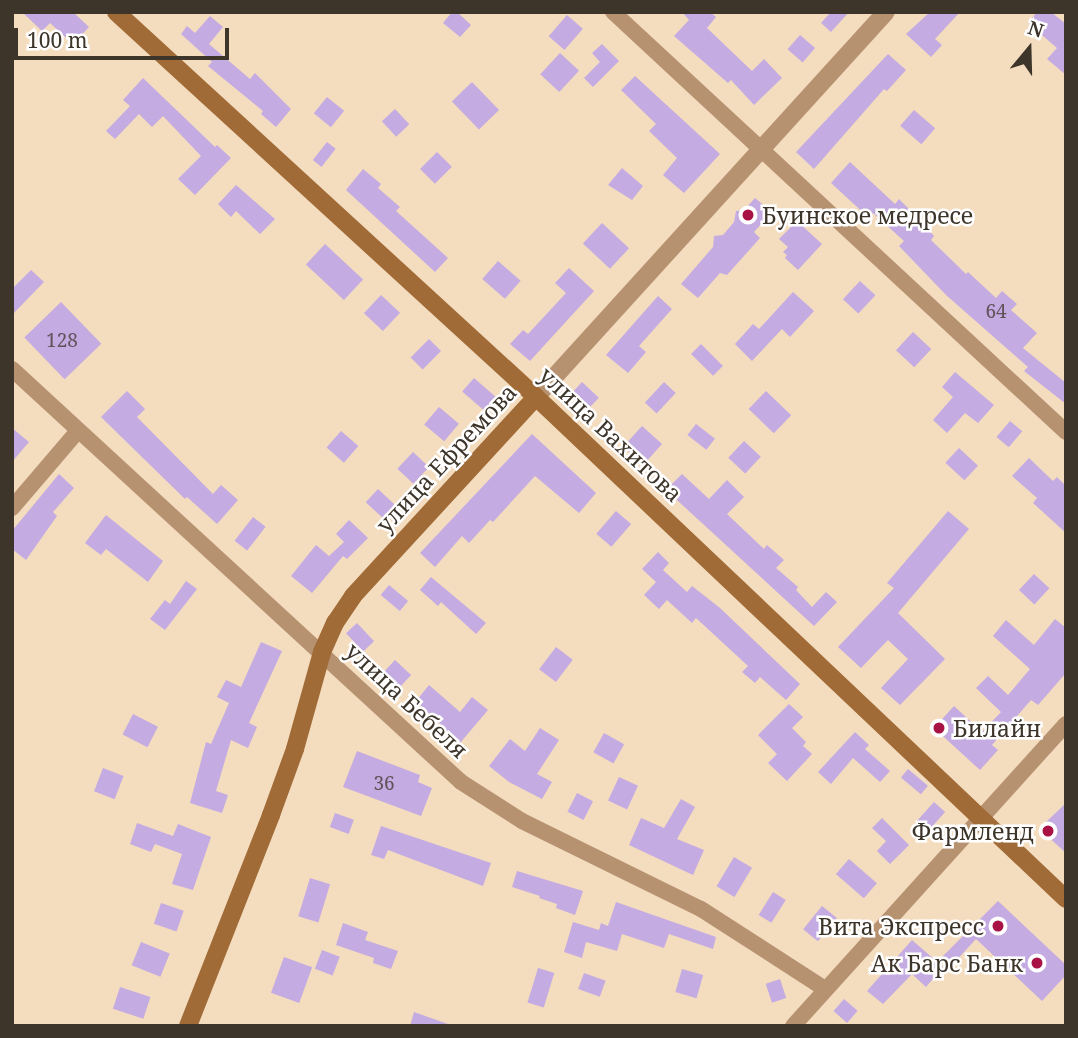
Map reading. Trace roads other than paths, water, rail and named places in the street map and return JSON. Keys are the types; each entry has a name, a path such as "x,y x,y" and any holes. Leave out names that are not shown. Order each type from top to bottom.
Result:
{"main road":[{"name":"улица Вахитова","path":"116,12 536,397 1066,899"},
{"name":"улица Ефремова","path":"188,1026 271,815 295,749 322,652 335,623 353,596 536,397"}],"street":[{"path":"613,12 1066,432"},
{"name":"улица Ефремова","path":"536,397 886,12"},
{"name":"улица Бебеля","path":"12,369 77,432 322,652 461,782 522,821 701,909 825,989"},
{"path":"12,508 77,432"},
{"path":"793,1026 1066,724"}],"place":[{"name":"Буинское медресе","path":"748,215"},
{"name":"Билайн","path":"939,728"},
{"name":"Фармленд","path":"1048,831"},
{"name":"Вита Экспресс","path":"998,926"},
{"name":"Ак Барс Банк","path":"1037,963"}]}
